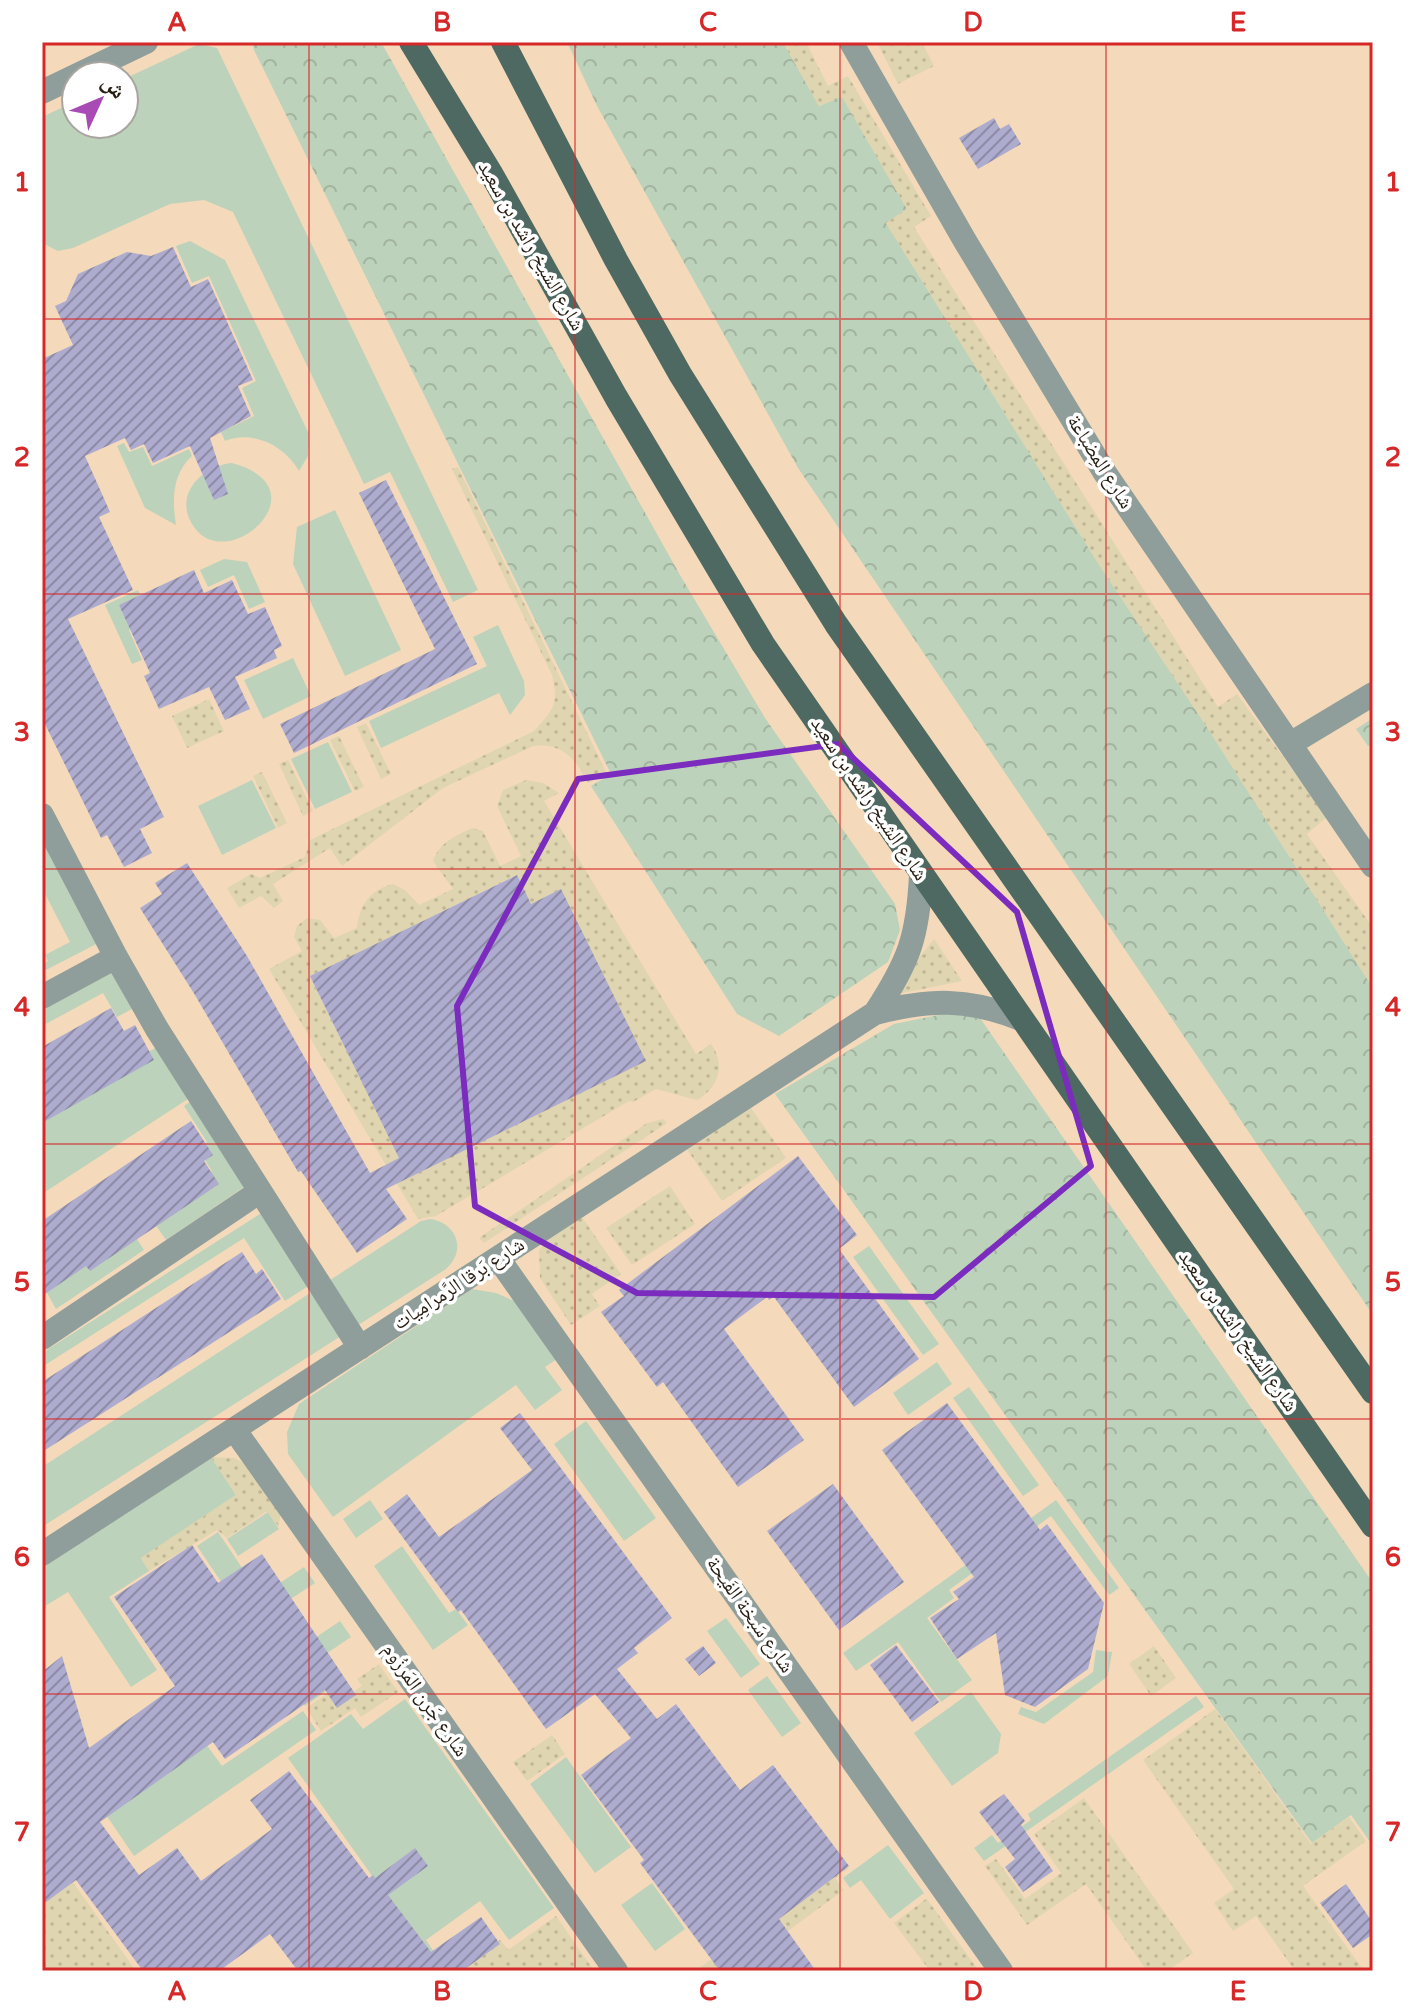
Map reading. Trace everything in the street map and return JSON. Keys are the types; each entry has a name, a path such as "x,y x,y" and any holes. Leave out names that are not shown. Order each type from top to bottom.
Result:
{"main road":[{"name":"شارع الشيخ راشد بن سعيد","path":"411,42 492,175 616,397 763,644 1373,1526"},
{"path":"503,42 616,260 680,374 836,624 1373,1392"}],"street":[{"path":"42,92 146,42"},
{"name":"شارع المِضباعة","path":"851,42 965,241 1105,473 1373,866"},
{"path":"1290,744 1373,694"},
{"path":"42,815 157,1029 360,1348"},
{"name":"شارع بَرقا الرَّمرامِيات","path":"875,1013 906,961 915,933 921,875"},
{"path":"42,997 116,957"},
{"name":"شارع بَرقا الرَّمرامِيات","path":"42,1554 875,1013 936,1001 965,1002 994,1008 1021,1019"},
{"path":"42,1338 259,1192"},
{"name":"شارع سَبخة الفَيحة","path":"498,1258 1001,1971"},
{"name":"شارع جَرن المَرزُوم","path":"234,1429 616,1971"}],"highlighted area":[{"path":"838,744 1017,912 1091,1166 934,1297 637,1293 475,1206 457,1006 578,779"}],"green space":[{"path":"252,42 381,42 680,575 765,718 895,904 900,930 888,962 779,1036 737,1014 591,786 611,774"},
{"path":"567,42 783,42 819,106 842,96 907,209 886,223 1098,563 1207,727 1373,988 1373,1315 798,468 597,106"},
{"path":"199,44 217,48 478,590 453,602 390,472 364,484 233,212 204,200 170,204 73,248 58,251 42,243 42,117 60,109 60,140 140,140 140,72"},
{"path":"190,241 225,260 309,434 308,456 299,471 285,454 267,442 246,437 225,441 221,432 254,416 242,388 256,381 209,276 192,283 176,246"},
{"path":"124,443 129,452 143,447 152,466 189,449 192,456 180,471 175,488 176,525 145,508 117,446"},
{"path":"232,463 258,475 270,490 270,507 261,523 245,535 227,541 209,539 194,527 188,515 188,494 201,476 221,465"},
{"path":"335,510 401,650 345,676 293,564 297,527"},
{"path":"224,559 247,562 265,602 249,609 234,575 208,587 200,570"},
{"path":"138,590 152,620 129,630 142,660 132,664 105,605"},
{"path":"498,625 524,681 525,695 510,715 499,693 381,748 369,721 487,666 473,637"},
{"path":"293,658 311,696 263,719 244,680"},
{"path":"1373,718 1373,743 1368,746 1356,729"},
{"path":"328,742 352,792 315,809 291,759"},
{"path":"252,780 276,828 222,855 198,806"},
{"path":"42,815 106,939 42,972 42,964 48,961 45,955 70,942 42,888"},
{"path":"112,971 132,1009 117,1017 103,993 42,1026 42,1009"},
{"path":"973,1008 1373,1583 1373,1846 1351,1815 1312,1843 775,1094 894,1024"},
{"path":"157,1047 191,1097 45,1192 42,1187 42,1112"},
{"path":"194,1099 250,1183 166,1240 148,1214 212,1171 198,1149 207,1142 184,1106"},
{"path":"263,1212 310,1285 285,1301 244,1238 42,1367 42,1353"},
{"path":"430,1219 447,1226 456,1238 456,1254 446,1269 42,1527 42,1467 421,1221"},
{"path":"135,1236 144,1250 56,1309 42,1284"},
{"path":"869,1246 939,1344 923,1355 853,1257"},
{"path":"472,1289 496,1293 517,1302 557,1359 545,1367 562,1390 535,1410 516,1385 333,1517 288,1454 287,1432 299,1404"},
{"path":"937,1362 952,1384 908,1415 893,1393"},
{"path":"969,1387 1039,1485 1023,1496 953,1398"},
{"path":"586,1421 656,1518 624,1541 554,1444"},
{"path":"211,1457 236,1495 141,1558 149,1571 109,1597 157,1670 131,1687 68,1592 42,1608 42,1568"},
{"path":"370,1500 383,1519 356,1538 343,1519"},
{"path":"1056,1500 1119,1588 1109,1595 1051,1516 949,1590 954,1598 927,1618 972,1680 941,1702 898,1642 856,1671 843,1653"},
{"path":"268,1512 279,1529 238,1556 227,1539"},
{"path":"218,1532 325,1692 305,1706 197,1546"},
{"path":"402,1546 449,1613 456,1609 468,1625 433,1650 374,1566"},
{"path":"304,1567 315,1583 274,1610 263,1594"},
{"path":"726,1618 760,1664 741,1678 707,1631"},
{"path":"340,1621 351,1637 311,1664 300,1648"},
{"path":"1096,1650 1112,1652 1108,1676 1044,1724 1018,1714 1021,1707 1036,1712 1093,1672"},
{"path":"767,1676 801,1723 782,1737 748,1690"},
{"path":"971,1692 1001,1734 998,1753 952,1786 914,1733"},
{"path":"1196,1696 1204,1707 984,1861 974,1848 992,1835 998,1843 1031,1820 1028,1814"},
{"path":"405,1699 554,1908 509,1940 480,1901 426,1940 447,1971 415,1936 288,1758 351,1714 363,1729"},
{"path":"303,1711 316,1730 134,1856 100,1806 201,1737 222,1766"},
{"path":"566,1757 631,1847 595,1873 530,1784"},
{"path":"888,1845 924,1893 890,1919 861,1880 850,1888 843,1878"},
{"path":"652,1883 685,1929 655,1951 621,1905"}],"sand":[{"path":"783,42 806,42 828,86 848,76 931,216 914,227 1218,707 1237,694 1327,817 1307,834 1373,928 1373,988 1207,727 1098,563 886,223 907,209 842,97 819,106"},
{"path":"877,42 922,42 934,66 898,84"},
{"path":"458,467 607,774 588,783 567,754 552,747 533,746 443,788 342,866 330,848 273,884 283,901 274,908 261,896 239,908 227,888 251,874 260,878 305,857 310,840 534,731 553,706 555,693 552,675 452,469"},
{"path":"209,699 224,731 187,748 172,716"},
{"path":"366,723 391,774 381,779 357,727"},
{"path":"339,736 364,787 355,791 330,740"},
{"path":"288,760 313,811 303,816 279,764"},
{"path":"262,772 287,823 278,828 253,776"},
{"path":"526,780 543,783 559,793 544,801 696,1054 711,1044 718,1060 718,1075 711,1089 697,1100 656,1089 633,1102 629,1101 436,1216 418,1219 269,969 302,951 294,937 297,926 307,918 320,920 334,938 357,928 363,905 372,894 385,886 393,884 405,890 419,905 453,889 433,861 443,845 472,828 483,831 500,866 521,856 497,806 503,790","holes":["516,875 531,904 409,1177 310,976"]},
{"path":"934,939 962,981 888,996"},
{"path":"749,1105 786,1158 722,1201 686,1148"},
{"path":"663,1119 667,1123 484,1243 479,1238 647,1123"},
{"path":"670,1186 695,1224 632,1265 606,1228"},
{"path":"580,1214 621,1274 592,1294 600,1306 571,1325 540,1278 539,1250 555,1231"},
{"path":"211,1457 234,1458 254,1468 281,1506 279,1527 267,1511 227,1538 217,1530 149,1571 141,1558 236,1495"},
{"path":"1154,1646 1176,1678 1151,1696 1129,1664"},
{"path":"379,1664 398,1692 361,1717 355,1708 321,1731 306,1708 328,1693 336,1703 362,1686 357,1679"},
{"path":"1215,1709 1311,1844 1349,1817 1366,1841 1303,1886 1364,1971 1295,1971 1256,1916 1233,1931 1214,1903 1234,1889 1143,1760"},
{"path":"552,1735 565,1754 527,1781 513,1762"},
{"path":"1084,1798 1193,1953 1167,1971 1147,1971 1086,1884 1027,1925 985,1866 996,1859 1025,1899 1061,1873 1034,1834"},
{"path":"845,1863 849,1868 835,1878 844,1890 759,1952 773,1971 695,1971"},
{"path":"72,1881 136,1971 42,1971 42,1901"},
{"path":"927,1899 979,1971 930,1971 894,1923"},
{"path":"556,1916 593,1969 591,1971 463,1971 460,1968 500,1940 508,1950"}],"building":[{"path":"994,118 1000,129 1009,124 1021,144 978,169 959,138"},
{"path":"173,247 191,287 208,279 253,380 238,386 251,416 210,438 228,494 214,500 190,446 153,463 144,444 131,450 125,438 85,456 110,512 99,517 133,590 68,619 164,817 140,829 152,853 124,867 107,835 101,838 42,718 42,359 73,345 55,306 66,301 78,274 127,252 151,256"},
{"path":"386,480 477,664 294,753 280,724 435,649 359,493"},
{"path":"194,570 204,593 232,580 248,614 265,607 282,646 274,650 277,658 235,677 250,709 225,720 209,687 159,709 144,676 150,673 119,605"},
{"path":"187,863 247,956 370,1173 399,1158 310,976 517,875 531,904 561,889 646,1061 386,1189 407,1219 357,1253 301,1171 298,1172 195,995 140,908 162,894 155,883"},
{"path":"111,1008 124,1031 135,1025 154,1060 42,1123 42,1047"},
{"path":"191,1121 213,1155 204,1161 219,1184 90,1271 86,1266 42,1296 42,1221"},
{"path":"798,1156 857,1235 839,1249 919,1359 854,1407 774,1297 769,1300 767,1297 724,1329 804,1440 738,1487 663,1382 657,1387 601,1312 624,1296 619,1290"},
{"path":"242,1252 256,1274 262,1269 281,1299 42,1452 42,1382"},
{"path":"947,1403 1040,1530 1047,1524 1104,1603 1088,1669 1035,1707 1005,1695 996,1633 957,1659 930,1618 959,1599 953,1592 974,1577 882,1450"},
{"path":"520,1413 672,1618 634,1648 638,1653 617,1669 657,1719 676,1704 740,1790 773,1765 849,1866 779,1919 816,1971 720,1971 640,1863 644,1860 581,1775 631,1738 595,1694 546,1729 461,1610 458,1612 384,1512 407,1494 439,1537 487,1503 532,1470 500,1428"},
{"path":"833,1484 904,1582 839,1630 767,1531"},
{"path":"192,1545 218,1583 262,1554 356,1695 337,1708 325,1690 225,1759 213,1742 100,1822 139,1875 177,1848 201,1881 272,1829 250,1800 289,1771 369,1878 373,1875 375,1878 415,1848 428,1866 388,1895 431,1952 481,1917 500,1944 462,1971 298,1971 270,1934 219,1971 143,1971 76,1880 42,1905 42,1672 62,1656 89,1748 175,1686 114,1597"},
{"path":"896,1645 939,1702 912,1722 870,1665"},
{"path":"703,1646 716,1663 699,1676 685,1659"},
{"path":"1004,1794 1025,1821 1021,1825 1053,1871 1023,1892 1005,1867 1015,1859 979,1812"},
{"path":"1346,1884 1373,1923 1373,1934 1353,1948 1320,1903"}]}
